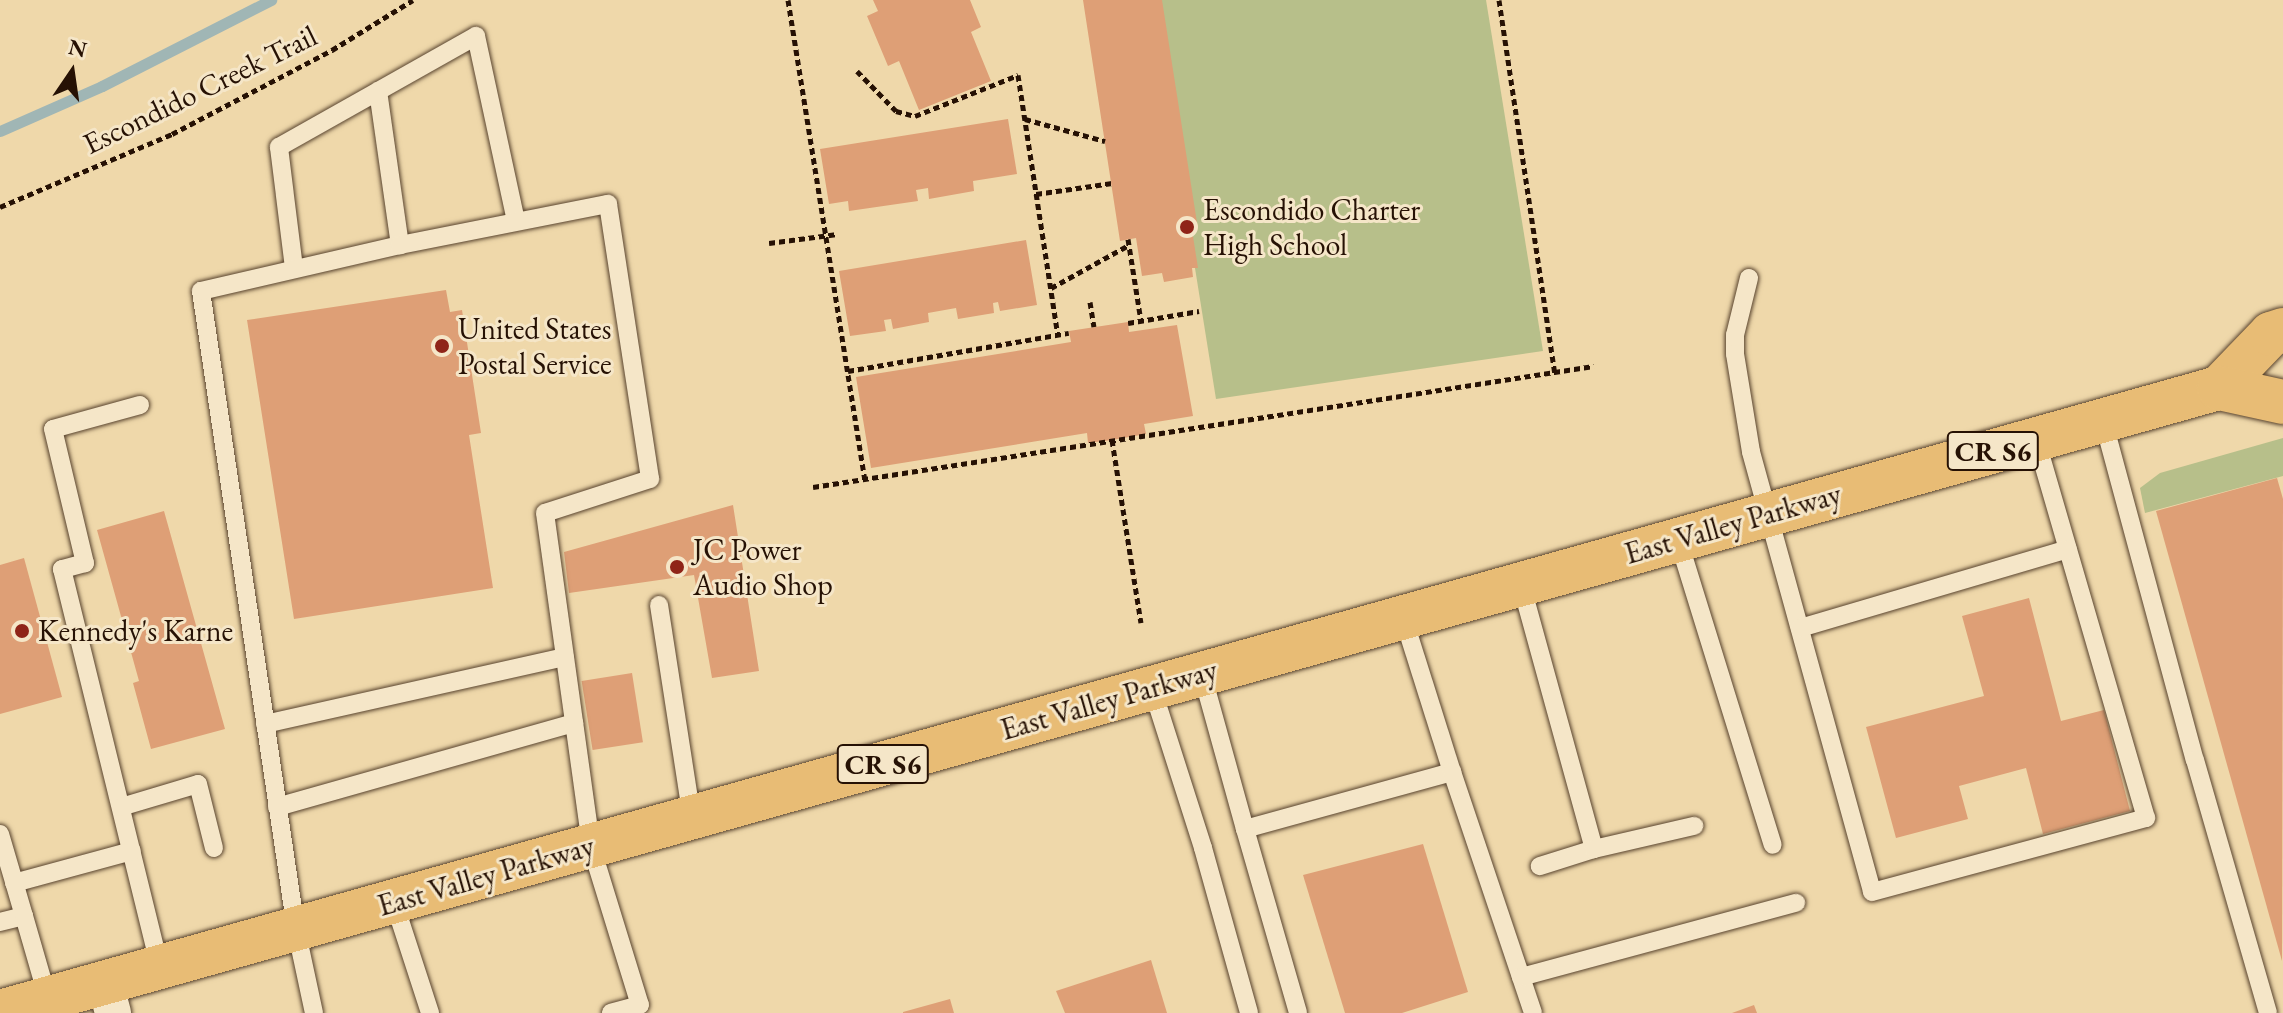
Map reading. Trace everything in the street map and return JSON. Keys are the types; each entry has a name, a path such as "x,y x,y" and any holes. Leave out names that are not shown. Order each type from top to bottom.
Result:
{"main road":[{"path":"2219,388 2271,334 2283,330"},
{"name":"East Valley Parkway","path":"0,1012 48,999 109,998 160,967 2219,388 2283,402"}],"lane":[{"path":"294,268 279,147 476,36 516,221"},
{"path":"378,91 400,245"},
{"path":"314,1013 296,929 201,291 400,245 608,204 650,479 545,513 591,846 640,1005 611,1013"},
{"path":"1749,278 1735,335 1735,354 1751,452 1872,892 2146,818 2036,439"},
{"path":"140,405 53,429 85,563 62,569 160,967"},
{"path":"2103,420 2268,1013"},
{"path":"1678,539 1773,845"},
{"path":"1800,628 2068,549"},
{"path":"1521,584 1594,849"},
{"path":"659,605 692,817"},
{"path":"1403,617 1533,1013"},
{"path":"265,724 565,657"},
{"path":"1202,674 1298,1013"},
{"path":"1152,688 1203,848 1249,1013"},
{"path":"277,807 574,723"},
{"path":"1245,829 1452,772"},
{"path":"121,807 198,784 214,848"},
{"path":"1540,866 1594,849 1694,826"},
{"path":"0,834 48,999"},
{"path":"14,883 132,851"},
{"path":"394,902 430,1013"},
{"path":"1521,977 1796,903"},
{"path":"0,922 24,916"}],"path":[{"name":"Escondido Creek Trail","path":"0,207 185,127 332,50 413,0"},
{"path":"788,0 865,479"},
{"path":"1499,0 1555,373"},
{"path":"857,71 896,111 915,116 1018,75 1058,335"},
{"path":"1025,119 1105,141"},
{"path":"1036,194 1112,183"},
{"path":"769,243 837,234"},
{"path":"1051,288 1129,242 1141,321"},
{"path":"1090,302 1094,327"},
{"path":"1128,323 1199,311"},
{"path":"848,371 1069,333"},
{"path":"813,487 1594,366"},
{"path":"1112,441 1141,623"}],"green space":[{"path":"1152,0 1486,0 1543,351 1216,399"},
{"path":"2283,438 2283,476 2145,513 2140,488 2160,473"}],"building":[{"path":"873,0 970,0 981,27 971,32 991,81 919,110 899,61 888,66 867,16 878,11"},
{"path":"1083,0 1162,0 1198,229 1192,230 1198,268 1192,268 1193,277 1164,282 1162,273 1142,276 1136,238 1120,241"},
{"path":"1008,119 1017,174 973,181 974,191 929,199 928,188 916,190 918,201 849,211 848,201 829,204 820,149"},
{"path":"1026,240 1037,305 1000,311 998,302 993,303 994,313 958,319 956,308 928,313 929,322 893,329 891,319 884,320 886,331 850,336 839,271"},
{"path":"446,290 450,312 462,310 481,433 469,435 493,588 294,619 247,320"},
{"path":"1128,322 1129,332 1177,325 1193,416 1144,424 1146,434 1112,440 1088,443 1087,433 871,468 856,377 1071,342 1069,331"},
{"path":"2277,478 2283,499 2282,961 2156,511"},
{"path":"733,505 759,671 712,678 694,575 569,593 564,552"},
{"path":"164,511 225,729 151,749 133,683 139,681 97,530"},
{"name":"Kennedy's Karne","path":"24,558 62,697 0,714 0,565"},
{"path":"2029,598 2061,721 2104,710 2130,811 2043,834 2026,768 1959,786 1968,819 1896,838 1866,727 1984,696 1962,616"},
{"path":"632,673 643,742 593,750 582,681"},
{"path":"1423,844 1468,992 1402,1013 1345,1013 1303,875"},
{"path":"1151,960 1167,1013 1065,1013 1056,991"},
{"path":"950,999 954,1013 903,1013 903,1012"},
{"path":"1754,1005 1757,1013 1732,1013"}],"waterway":[{"path":"0,131 102,86 271,0"}],"place":[{"name":"Escondido Charter High School","path":"1187,227"},
{"name":"United States Postal Service","path":"442,346"},
{"name":"JC Power Audio Shop","path":"677,567"},
{"name":"Kennedy's Karne","path":"22,631"}]}
